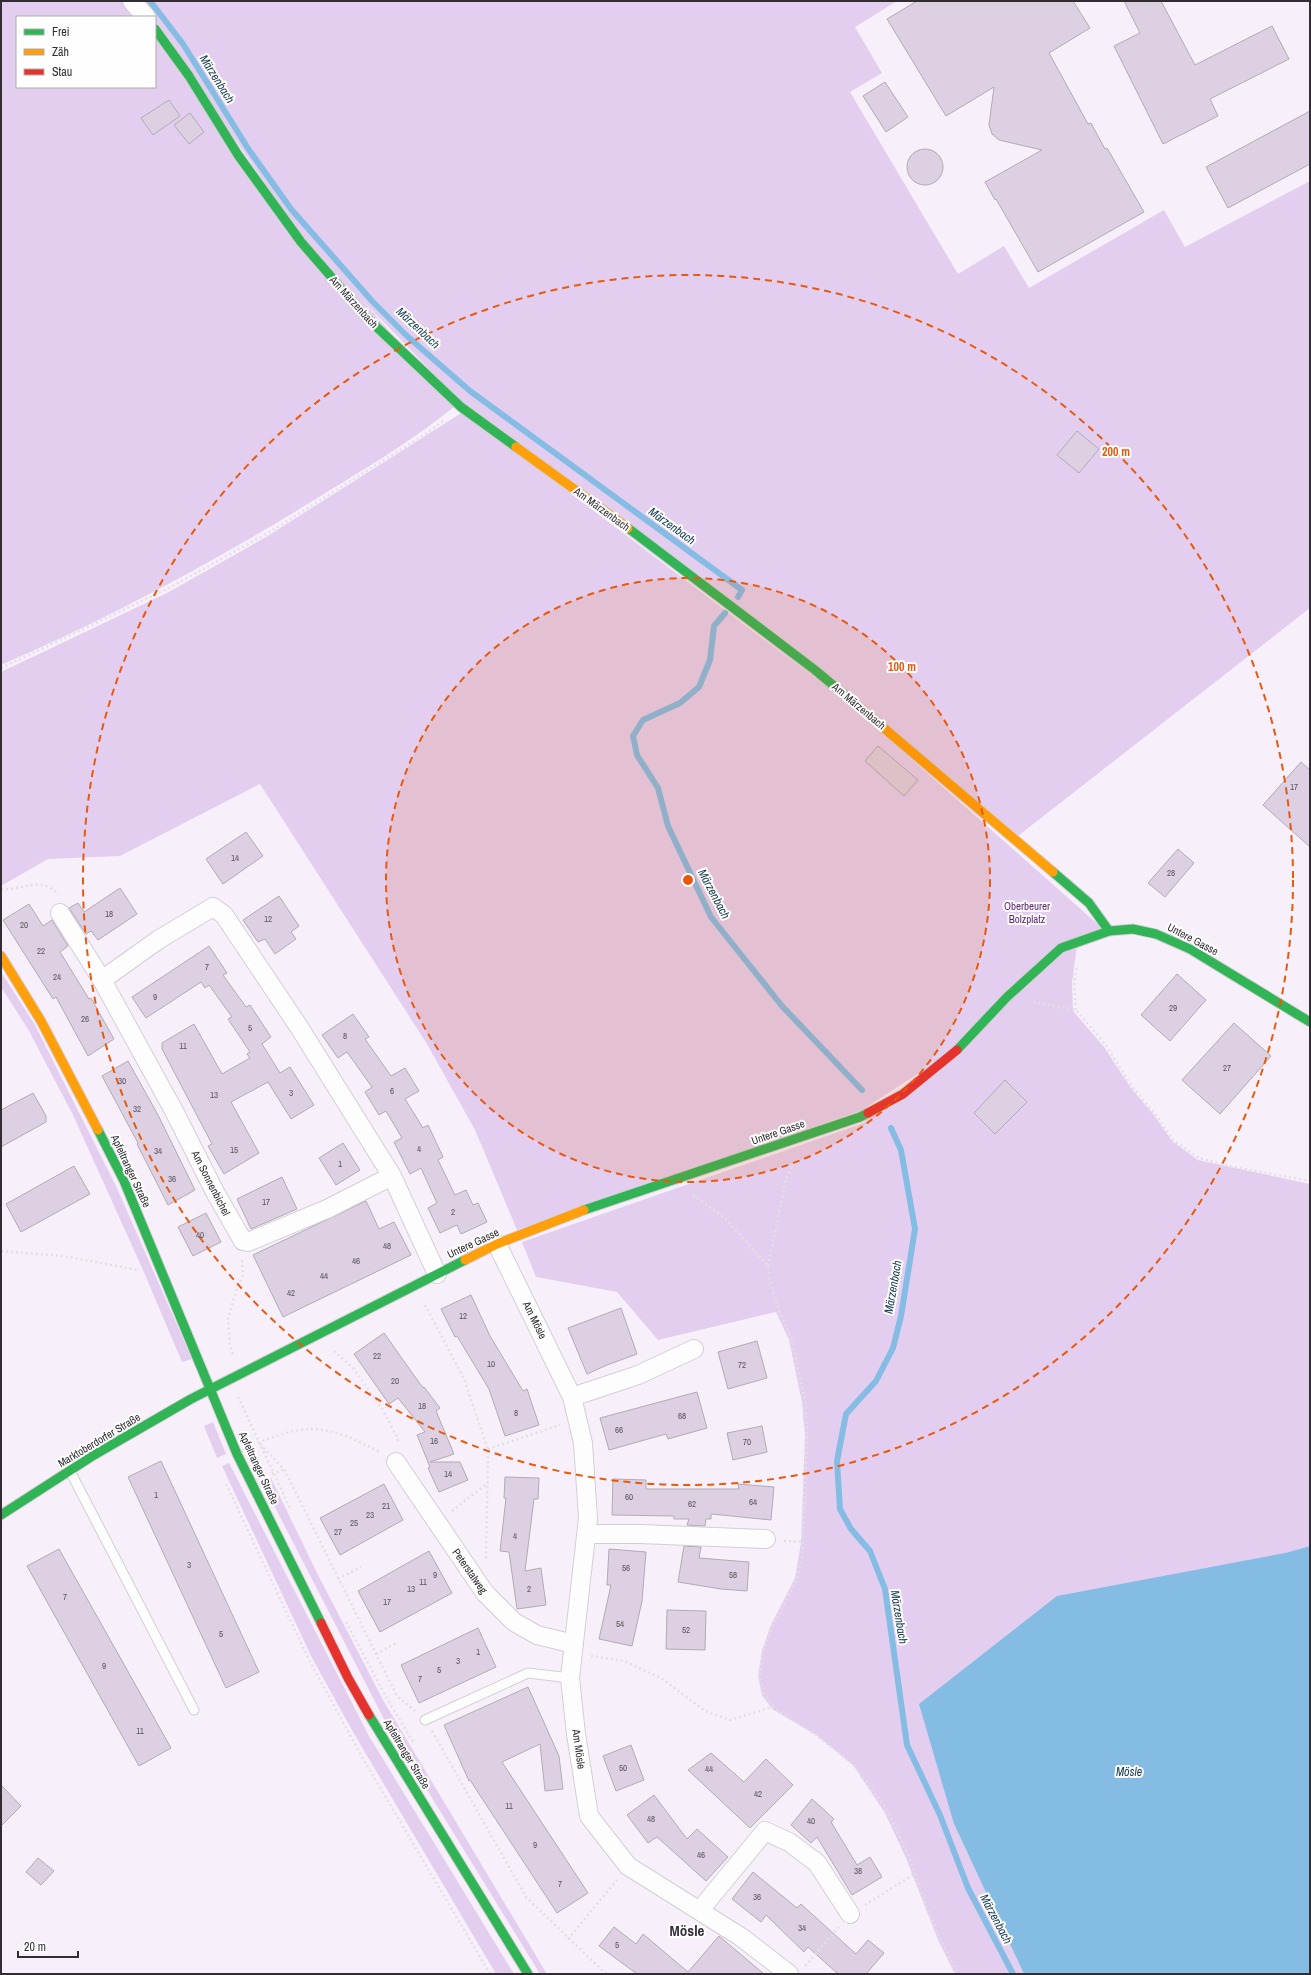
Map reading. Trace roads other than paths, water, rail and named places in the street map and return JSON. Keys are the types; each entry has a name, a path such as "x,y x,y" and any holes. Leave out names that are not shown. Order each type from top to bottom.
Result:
{"street":[{"path":"132,1 145,16"},
{"name":"Am Märzenbach","path":"156,30 189,76 238,155 301,242 366,317 461,407 619,521 815,670 926,761 1089,903 1109,931"},
{"path":"102,980 158,940 213,907 224,915 299,1027 392,1176 437,1274"},
{"name":"Am Sonnenbichel","path":"60,914 102,980 174,1111 216,1194 243,1241 248,1242 327,1208 392,1176"},
{"name":"Untere Gasse","path":"211,1388 497,1244 589,1208 860,1117 903,1094 952,1056 1007,997 1061,948 1109,931 1133,929 1156,934 1190,949 1310,1022"},
{"name":"Apfeltranger Straße","path":"4,965 41,1021 124,1181 211,1388 237,1454 348,1678 378,1730 528,1974"},
{"name":"Am Mösle","path":"497,1244 572,1397 583,1443 588,1518 570,1678 576,1734 589,1816 628,1866 741,1937 789,1974"},
{"path":"572,1397 638,1375 694,1349"},
{"name":"Marktoberdorfer Straße","path":"1,1515 94,1455 211,1388"},
{"name":"Peterstalweg","path":"396,1462 485,1594 514,1622 537,1635 574,1649"},
{"path":"586,1534 640,1534 766,1539"},
{"path":"700,1910 765,1831 789,1842 817,1863 850,1914"}],"lane":[{"path":"70,1471 194,1710"},
{"path":"425,1720 528,1673 570,1678"}],"water":[{"name":"Mösle","path":"1310,1546 1310,1974 1024,1974 954,1824 919,1704 1057,1596 1285,1553"}],"waterway":[{"name":"Märzenbach","path":"150,1 183,44 249,150 291,209 372,301 407,336 470,391 742,590 738,597"},
{"name":"Märzenbach","path":"725,613 714,626 710,660 699,687 680,703 643,720 633,736 637,755 658,788 668,826 711,917 782,1006 862,1090"},
{"name":"Märzenbach","path":"891,1128 901,1150 915,1229 901,1316 893,1348 876,1381 846,1414 837,1461 840,1509 851,1529 870,1551 885,1589 907,1745 940,1815 968,1888 1013,1974"}],"district":[{"name":"Mösle","path":"687,1931"}],"park label":[{"name":"Oberbeurer Bolzplatz","path":"1027,912"}]}
